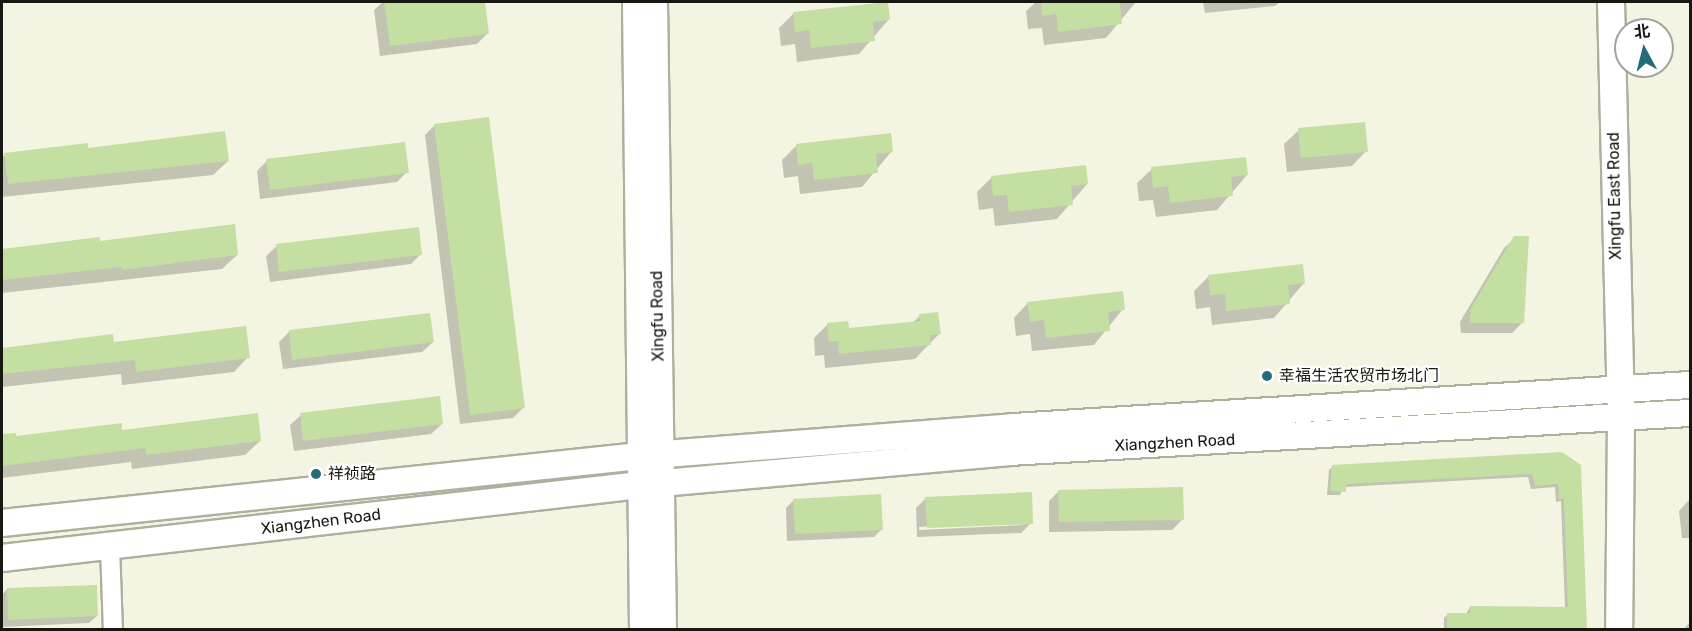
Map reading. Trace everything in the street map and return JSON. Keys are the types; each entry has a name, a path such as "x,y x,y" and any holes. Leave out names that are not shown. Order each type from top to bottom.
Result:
{"street":[{"name":"Xingfu Road","path":"636,2 650,456"},
{"name":"Xingfu Road","path":"643,630 650,484 654,2"},
{"name":"Xingfu East Road","path":"1611,2 1618,391 1621,418"},
{"name":"Xiangzhen Road","path":"2,523 650,456 1013,427 1690,385"},
{"name":"Xiangzhen Road","path":"2,558 650,484 1009,452 1690,413"},
{"path":"1619,630 1621,418"},
{"name":"Xingfu Road","path":"650,484 663,630"},
{"path":"110,546 113,630"}],"building":[{"path":"384,2 485,2 489,34 390,46"},
{"path":"888,2 890,20 873,22 875,41 811,48 809,30 795,32 793,12"},
{"path":"1041,2 1120,2 1122,24 1058,32 1056,14 1042,16"},
{"path":"489,117 525,408 470,415 434,124"},
{"path":"1365,122 1368,152 1301,158 1298,128"},
{"path":"225,131 229,161 8,184 4,153 88,143 88,148"},
{"path":"891,133 893,152 876,154 878,173 814,180 812,163 798,165 796,144"},
{"path":"405,142 409,173 270,190 266,159"},
{"path":"1246,157 1248,175 1231,177 1233,196 1170,203 1168,186 1153,188 1151,167"},
{"path":"1086,165 1088,184 1071,186 1073,205 1009,212 1007,195 993,196 991,176"},
{"path":"235,224 238,255 122,270 122,267 2,280 2,249 100,237 100,241"},
{"path":"419,227 422,255 279,272 276,244"},
{"path":"1514,236 1529,236 1524,323 1470,323 1470,310"},
{"path":"1303,264 1305,283 1288,285 1290,304 1226,311 1225,294 1210,295 1208,275"},
{"path":"1123,291 1125,310 1108,312 1110,331 1046,338 1044,320 1030,322 1027,302"},
{"path":"938,312 941,334 930,335 931,345 839,354 838,341 829,342 827,323 848,321 849,328 920,321 919,314"},
{"path":"430,313 434,342 292,360 289,330"},
{"path":"246,326 250,358 136,372 135,360 2,374 2,348 113,334 114,342"},
{"path":"440,396 443,424 303,441 300,413"},
{"path":"258,413 261,441 146,455 145,448 2,466 2,434 16,433 16,436 122,423 122,430"},
{"path":"1562,452 1581,465 1587,630 1447,630 1447,613 1470,613 1470,606 1568,607 1564,498 1559,499 1558,484 1535,486 1532,474 1346,484 1346,492 1330,491 1332,465"},
{"path":"1183,487 1184,520 1059,522 1058,490"},
{"path":"1032,492 1033,524 927,528 925,497"},
{"path":"881,494 883,530 795,534 793,499"},
{"path":"97,585 98,616 8,620 7,588"}],"place":[{"name":"幸福生活农贸市场北门","path":"1267,376"},
{"name":"祥祯路","path":"316,474"}]}
